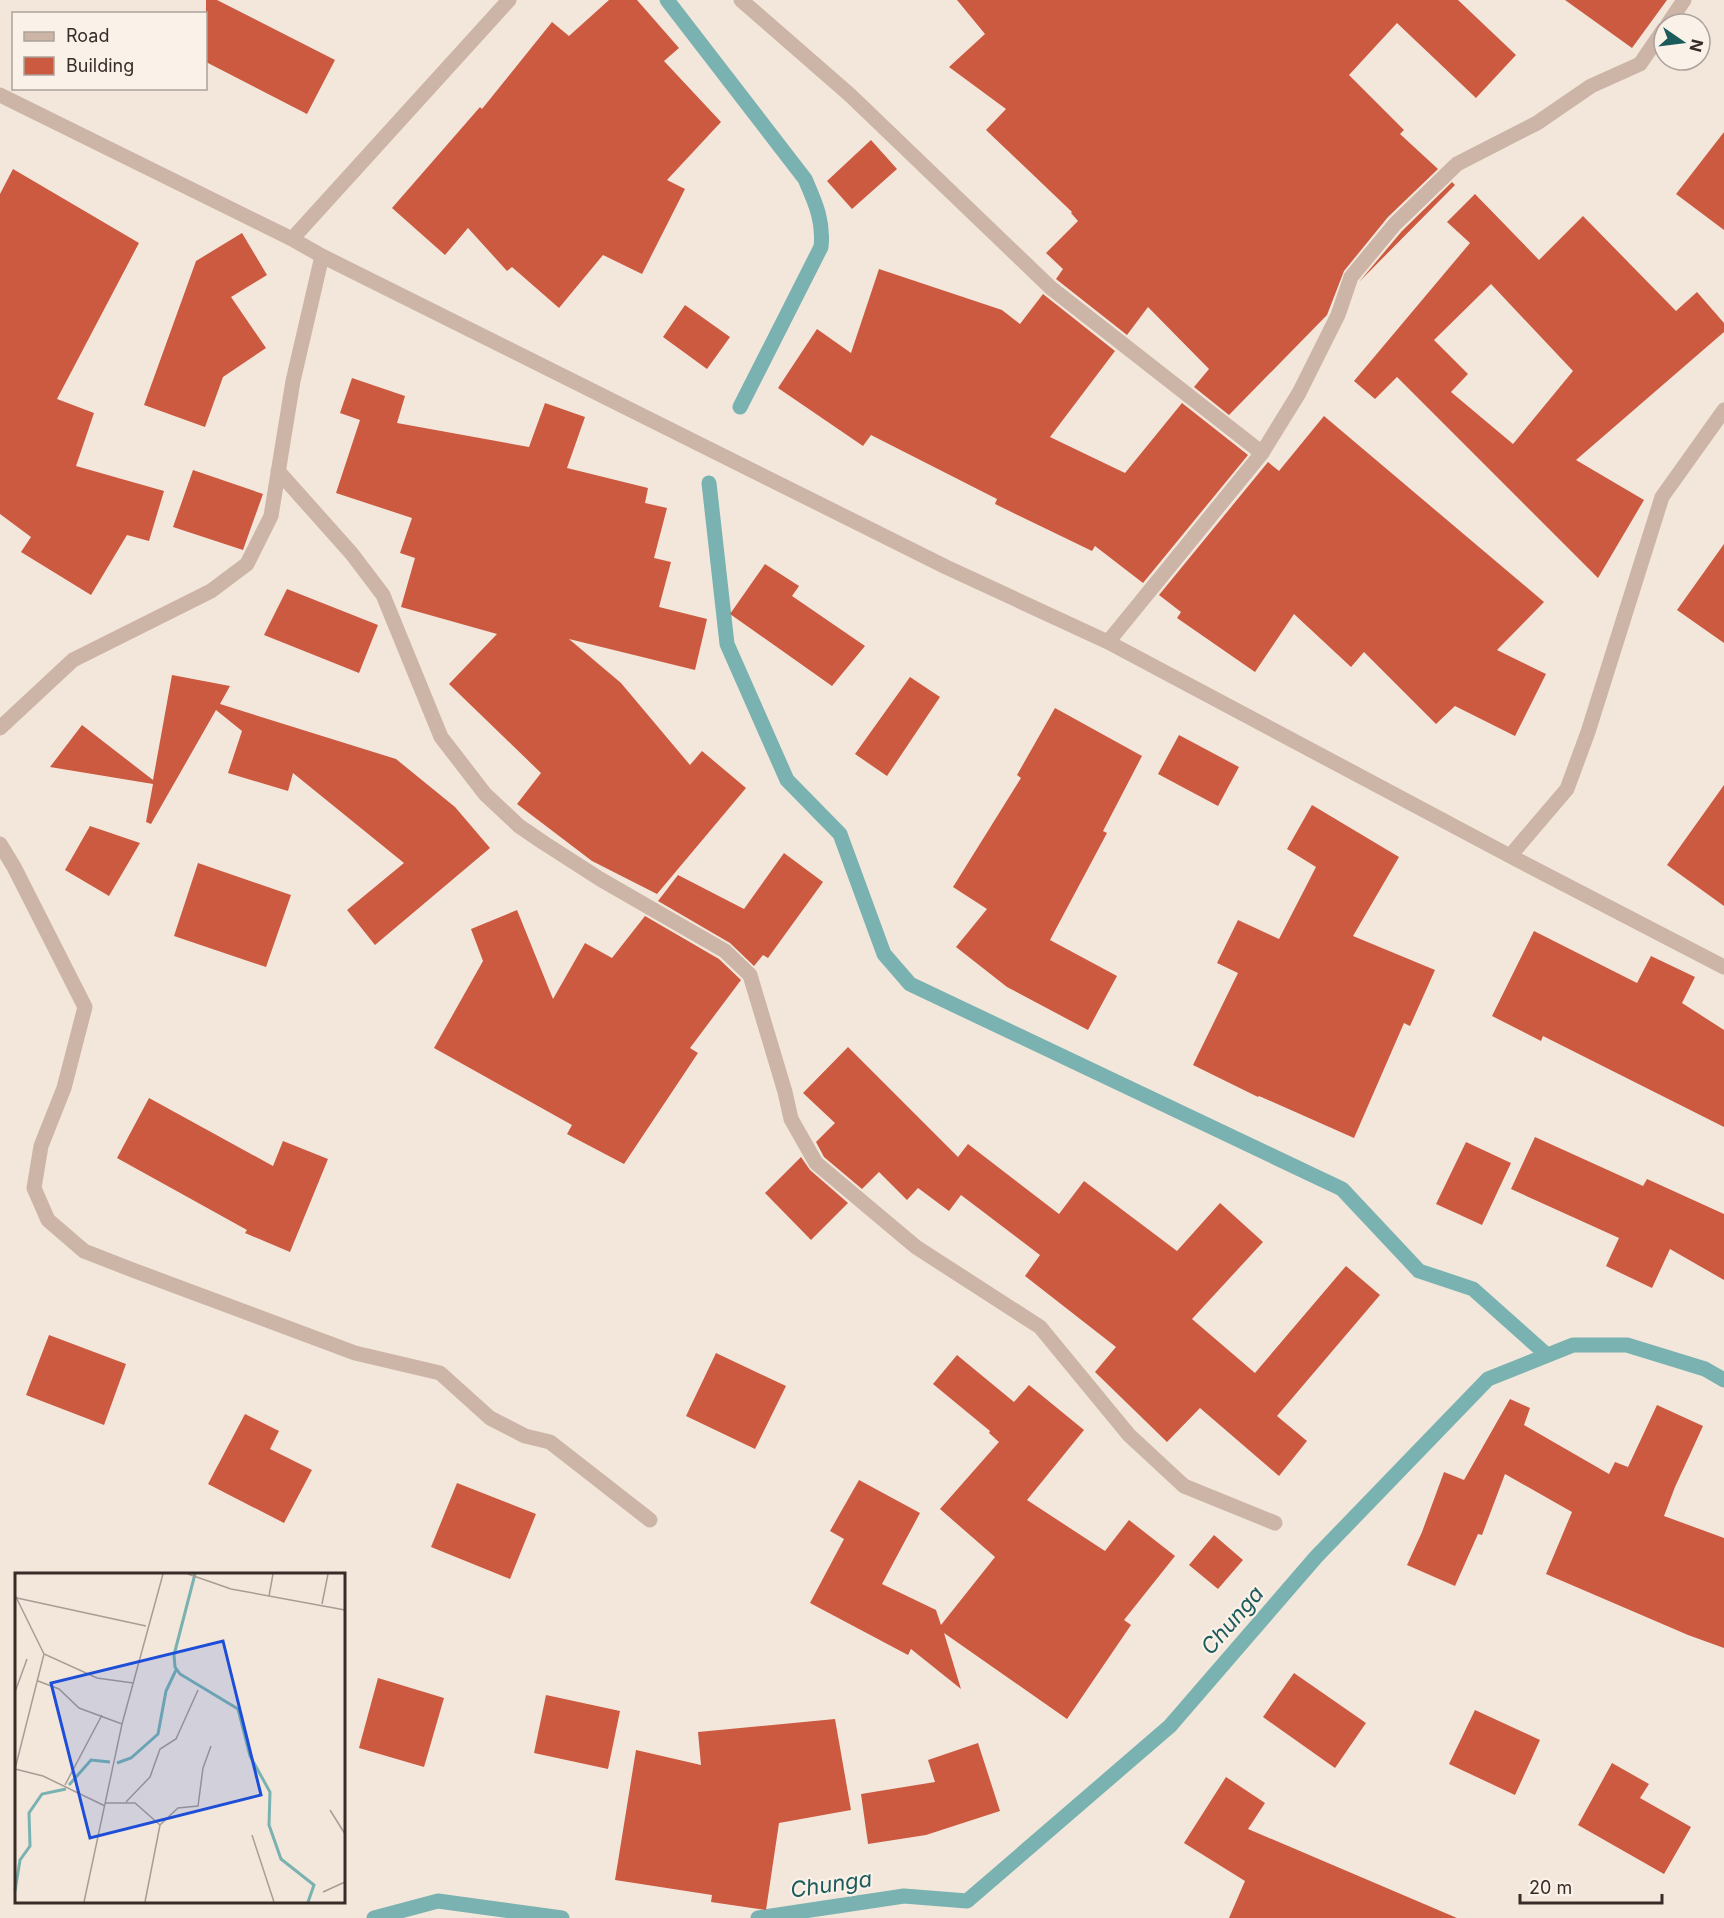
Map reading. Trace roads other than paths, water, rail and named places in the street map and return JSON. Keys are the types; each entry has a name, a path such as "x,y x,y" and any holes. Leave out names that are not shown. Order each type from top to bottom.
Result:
{"street":[{"path":"292,239 509,0"},
{"path":"741,0 850,95 1051,288 1262,453"},
{"path":"1108,642 1262,453 1299,393 1338,315 1351,278 1395,224 1457,164 1537,123 1591,86 1640,64 1652,46"},
{"path":"0,95 946,567 1108,642 1724,967"},
{"path":"0,728 74,660 212,591 247,564 271,516 293,381 322,256"},
{"path":"1510,856 1567,789 1588,732 1662,497 1724,410"},
{"path":"278,471 352,554 383,595 441,737 485,794 519,826 536,838 600,879 725,951 750,975 791,1119 816,1163 916,1247 1040,1327 1129,1435 1184,1486 1275,1523"},
{"path":"0,844 15,867 85,1007 64,1088 41,1146 34,1188 48,1220 84,1251 120,1266 355,1353 440,1373 490,1418 525,1436 550,1442 650,1520"}],"waterway":[{"path":"667,0 805,179 820,220 821,247 740,407"},
{"path":"709,483 727,644 787,780 840,834 884,954 910,984 1342,1189 1419,1271 1473,1289 1547,1355"},
{"name":"Chunga","path":"758,1918 904,1896 967,1901 1170,1726 1316,1557 1488,1379 1573,1345 1627,1345 1705,1369 1724,1380"},
{"name":"Chunga","path":"374,1918 438,1901 562,1918"}]}
